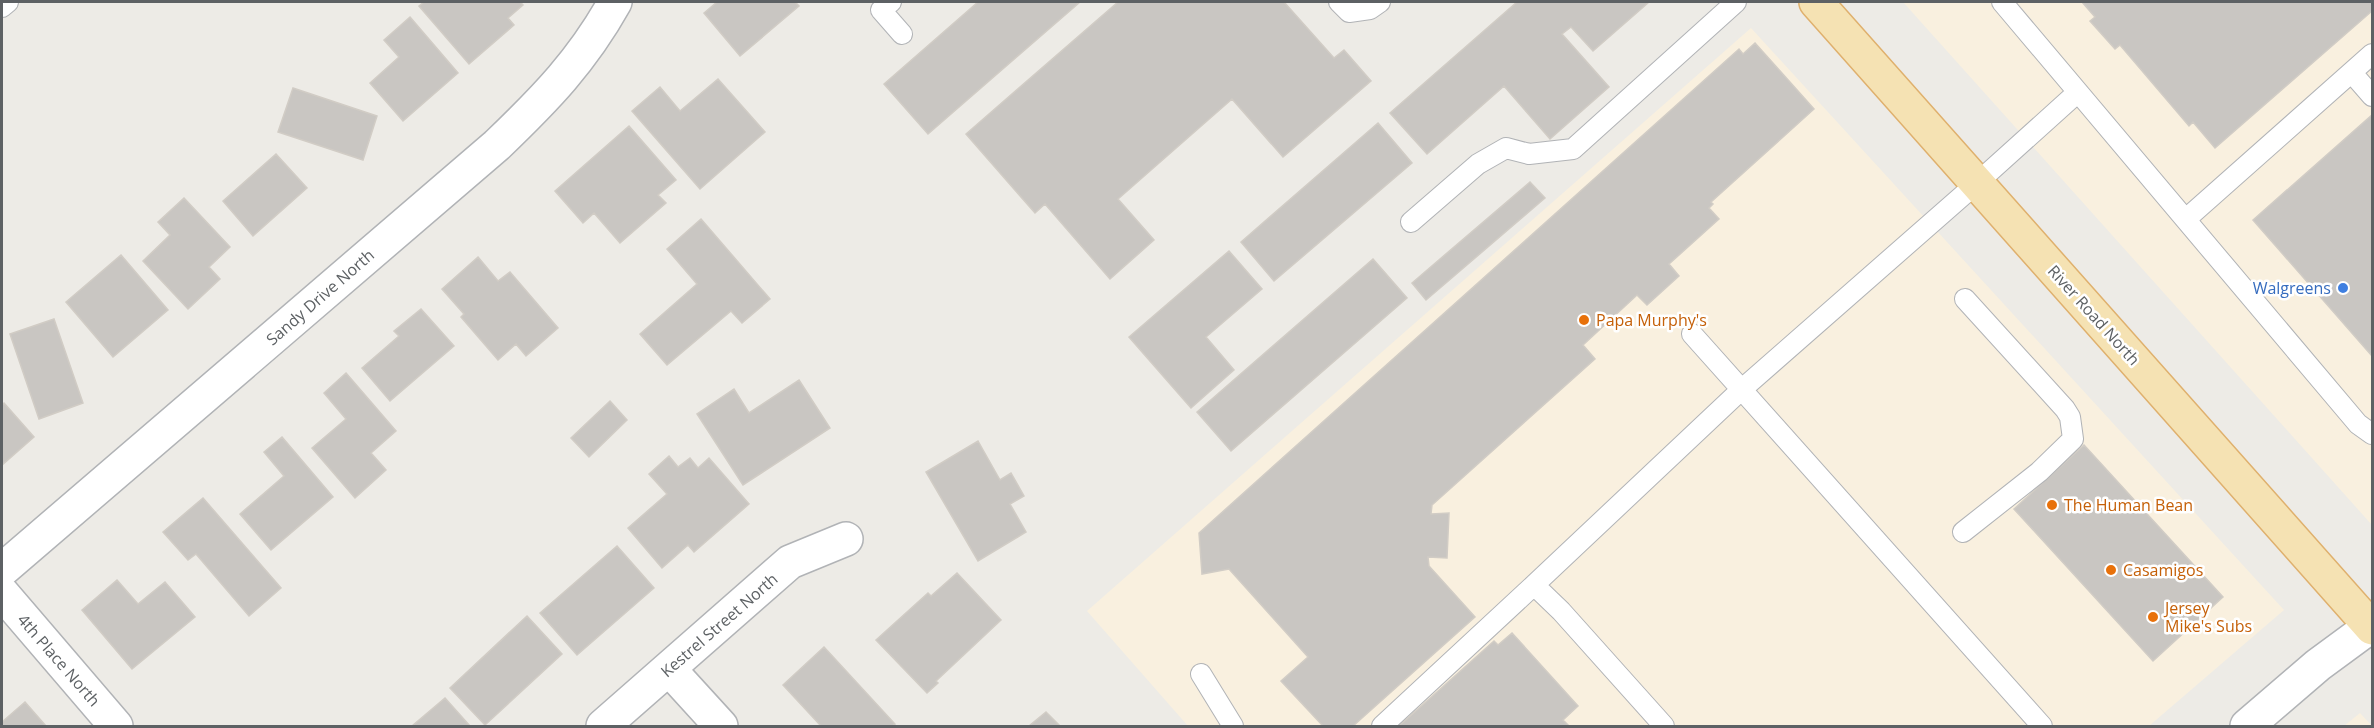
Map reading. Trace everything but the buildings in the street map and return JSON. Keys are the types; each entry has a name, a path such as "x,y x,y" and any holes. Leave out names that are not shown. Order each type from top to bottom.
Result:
{"main road":[{"name":"River Road North","path":"1816,2 2372,627"}],"street":[{"name":"Sandy Drive North","path":"2,570 497,145 545,99 573,67 615,2"},
{"name":"Kestrel Street North","path":"603,726 790,562 846,539"},
{"name":"4th Place North","path":"2,593 116,726"},
{"path":"2247,726 2318,665 2372,627"},
{"path":"669,669 721,726"}],"lane":[{"path":"2,7 8,2"},
{"path":"891,2 881,10 902,34"},
{"path":"1339,2 1349,12 1370,9 1380,2"},
{"path":"1411,222 1478,164 1506,148 1529,154 1573,149 1736,2"},
{"path":"2002,2 2358,424 2373,434"},
{"path":"2186,219 2373,54"},
{"path":"2352,73 2373,96"},
{"path":"1382,726 1741,390 2078,92"},
{"path":"1963,532 2039,472 2073,439 2070,417 2064,409 1965,299"},
{"path":"1692,334 2042,726"},
{"path":"1534,585 1561,611 1664,726"},
{"path":"1201,674 1233,726"}],"shaded area":[{"path":"1903,2 2372,2 2372,525"},
{"path":"1751,28 2284,610 2149,726 1188,726 1087,611"},
{"path":"2360,713 2372,726 2344,726"}],"place":[{"name":"Walgreens","path":"2343,288"},
{"name":"Papa Murphy's","path":"1584,320"},
{"name":"The Human Bean","path":"2052,505"},
{"name":"Casamigos","path":"2111,570"},
{"name":"Jersey Mike's Subs","path":"2153,617"}]}
